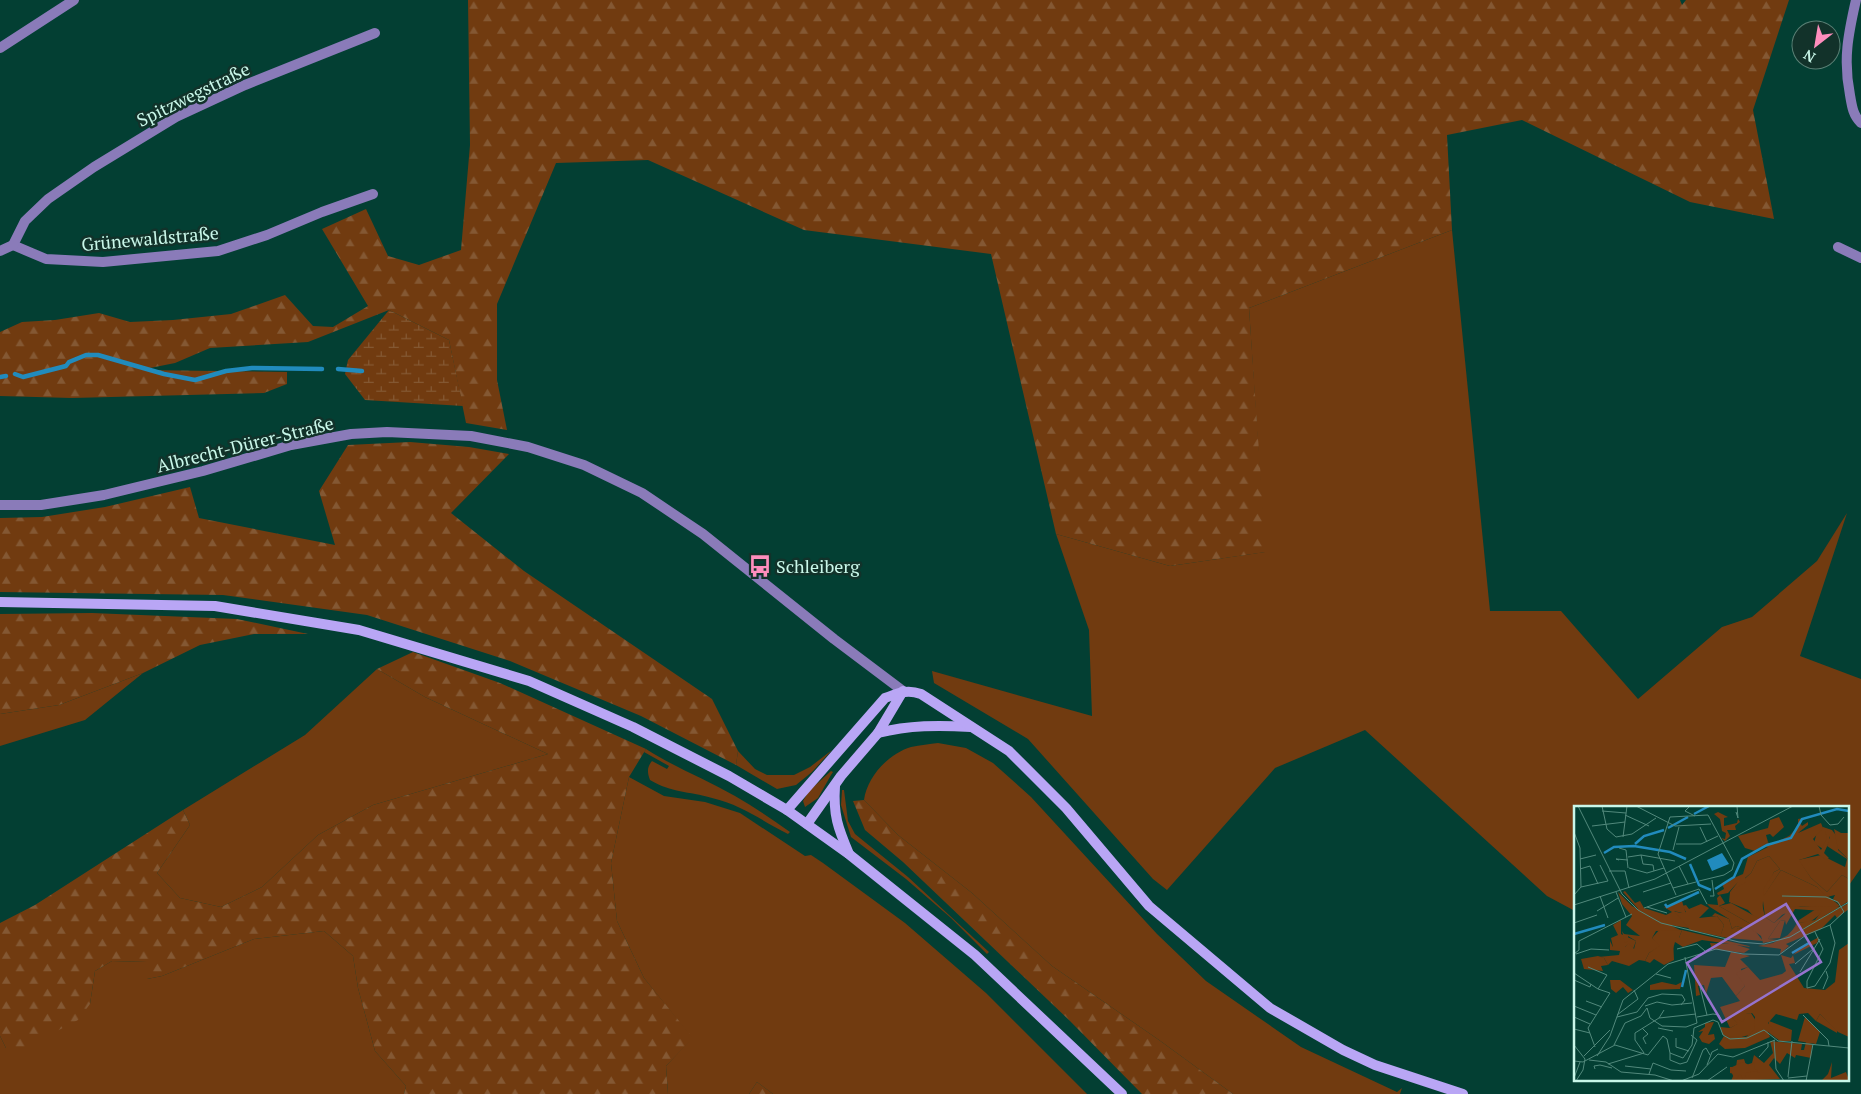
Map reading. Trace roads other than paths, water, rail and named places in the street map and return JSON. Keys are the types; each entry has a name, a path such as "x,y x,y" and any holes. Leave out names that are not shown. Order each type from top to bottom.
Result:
{"main road":[{"path":"0,602 215,606 359,630 529,681 633,727 729,776 808,824 850,855 975,955 1122,1094"},
{"path":"787,810 885,698 911,690 921,694 1009,751 1066,808 1149,906 1270,1008 1343,1050 1376,1065 1463,1094"},
{"path":"808,824 835,785 878,733 903,691"},
{"path":"878,733 899,727 972,727"},
{"path":"835,785 834,806 838,828 850,855"}],"street":[{"path":"0,48 74,0"},
{"path":"1856,0 1847,39 1846,76 1854,116 1861,123"},
{"name":"Spitzwegstraße","path":"13,245 25,221 48,199 94,167 176,117 245,85 375,33"},
{"name":"Grünewaldstraße","path":"13,245 46,259 103,262 218,251 268,235 322,212 373,194"},
{"path":"0,251 13,245"},
{"path":"1838,247 1861,258"},
{"name":"Albrecht-Dürer-Straße","path":"0,506 42,505 104,495 204,471 291,445 351,434 386,432 472,436 528,447 584,466 642,494 703,534 834,639 903,691"}],"waterway":[{"path":"15,374 23,377 66,366 69,362 86,355 98,355 164,374 195,380 226,371 252,368 322,369"},
{"path":"338,369 362,371"},
{"path":"0,377 6,376"}],"place":[{"name":"Schleiberg","path":"760,566"}]}
